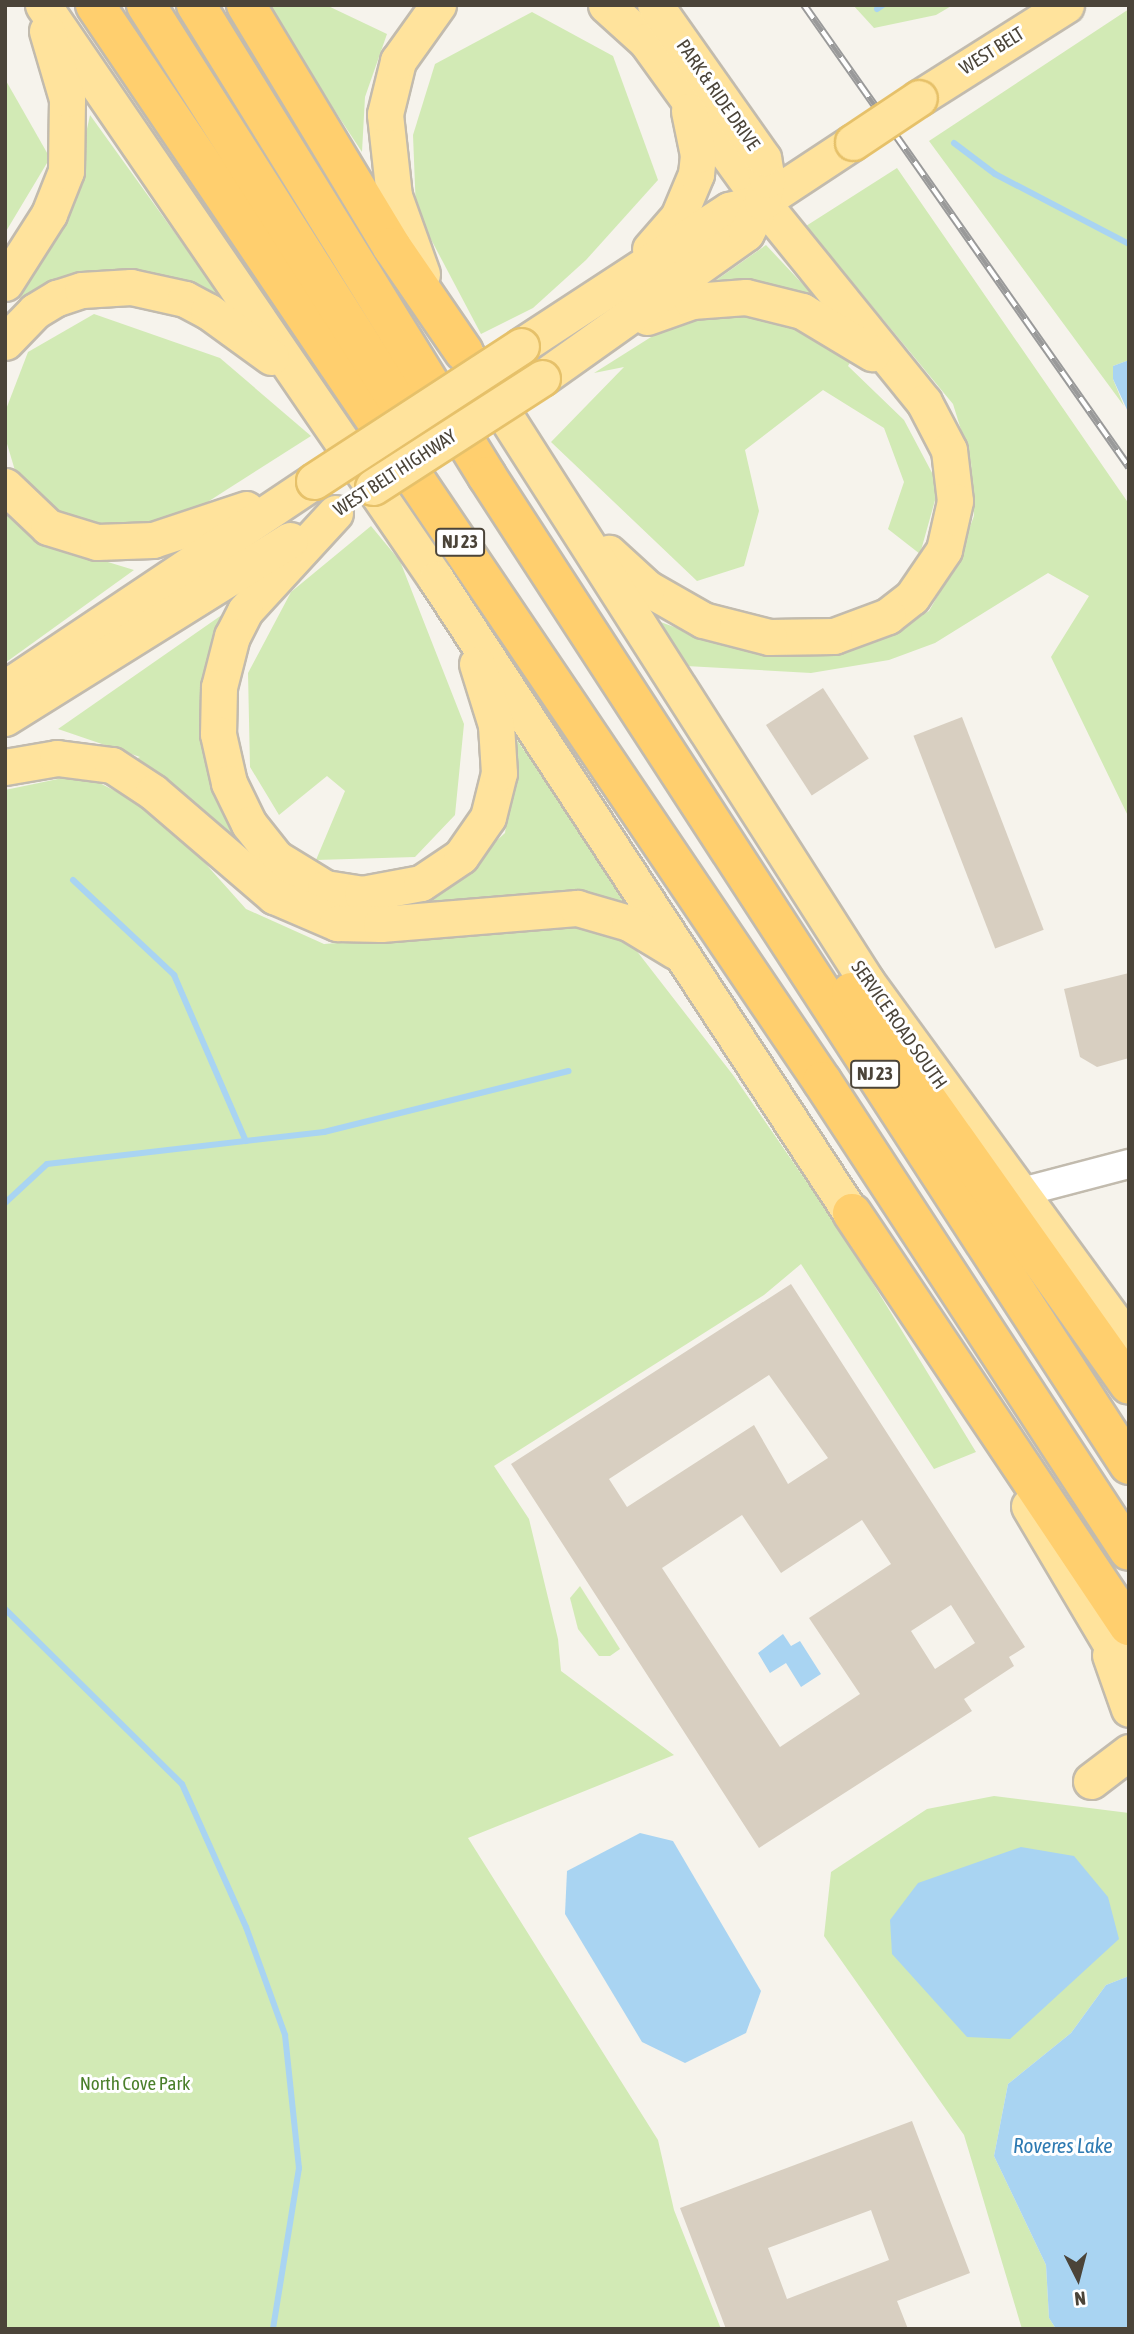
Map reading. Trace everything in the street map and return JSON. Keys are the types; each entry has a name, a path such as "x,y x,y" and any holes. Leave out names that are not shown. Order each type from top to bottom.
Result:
{"highway":[{"name":"NJ 23","path":"95,5 822,1081 1129,1550"},
{"path":"146,5 668,822 822,1081"},
{"name":"NJ 23","path":"196,5 621,684 1129,1465"},
{"path":"246,5 392,247 464,352"},
{"path":"621,684 768,874 1129,1385"},
{"path":"852,1213 1114,1626"}],"main road":[{"path":"5,283 49,214 66,171 66,99 54,48 35,5"},
{"path":"44,5 436,579 852,1213"},
{"path":"438,5 414,35 388,89 385,114 388,169 412,252 464,352 545,479 623,567 674,607 735,631 769,637 834,636 888,616 932,574 952,526 954,475 939,426 924,402 762,202"},
{"path":"414,35 449,5"},
{"name":"PARK & RIDE DRIVE","path":"606,5 646,41 762,202"},
{"name":"PARK & RIDE DRIVE","path":"655,5 762,158 767,180 762,202"},
{"name":"WEST BELT","path":"919,98 1066,5"},
{"path":"617,281 663,235 690,197 698,155 683,92"},
{"name":"WEST BELT HIGHWAY","path":"5,688 617,281 729,210 762,202 919,98"},
{"name":"WEST BELT HIGHWAY","path":"5,718 334,513 542,378 747,233 762,202"},
{"path":"5,342 35,311 82,290 106,286 158,291 208,311 247,337 296,381 330,422"},
{"path":"587,346 661,310 692,301 746,297 803,312 854,340 924,402"},
{"name":"SERVICE ROAD SOUTH","path":"545,479 867,982 1129,1341"},
{"path":"5,486 48,527 97,542 124,543 192,530 314,481"},
{"path":"334,513 245,611 223,662 217,710 222,758 249,824 276,858 326,888 381,894 421,883 461,856 488,817 499,773 496,725 481,673 436,579"},
{"path":"5,767 57,758 113,765 153,792 274,896 337,923 381,924 577,908 629,923 691,965"},
{"path":"1114,1626 1129,1675"},
{"path":"1114,1626 1129,1709"},
{"path":"1129,1752 1091,1781 1129,1787"}],"street":[{"path":"1022,1192 1129,1164"}],"green space":[{"path":"265,5 326,5 387,34 365,97 362,152"},
{"path":"853,5 953,5 936,15 874,28"},
{"path":"1129,9 1129,360 1113,366 1113,379 1124,406 929,141"},
{"path":"532,12 613,56 658,180 586,260 533,308 481,334 416,211 413,135 435,64"},
{"path":"5,79 50,158 5,233"},
{"path":"90,115 231,311 142,280 12,312 69,212"},
{"path":"897,168 1129,504 1129,818 1051,657 1089,596 1048,573 935,643 889,660 811,673 686,666 655,620 726,646 801,655 884,638 929,611 955,566 974,516 971,462 953,404 806,226"},
{"path":"766,245 827,310 705,288"},
{"path":"94,314 220,358 311,436 173,524 97,528 22,494 5,437 5,412 28,352"},
{"path":"771,316 855,354 848,366 904,420 939,486 920,554 888,529 904,482 884,428 823,390 745,450 759,511 744,566 697,581 551,442 624,367 594,373 659,332 709,317"},
{"path":"5,499 39,541 134,570 5,663"},
{"path":"371,526 400,561 464,724 455,815 415,857 316,860 345,791 327,776 279,815 250,767 248,673 291,592"},
{"path":"239,603 208,767 253,865 129,762 140,757 58,729"},
{"path":"517,740 640,919 418,912 505,833"},
{"name":"North Cove Park","path":"82,774 162,815 246,909 324,944 568,925 629,941 733,1075 844,1236 976,1452 934,1469 801,1264 764,1295 494,1466 529,1519 558,1639 561,1671 674,1755 468,1838 658,2140 674,2210 721,2329 5,2329 5,790"},
{"path":"580,1586 620,1649 610,1656 599,1656 578,1629 570,1598"},
{"path":"994,1796 1129,1813 1129,1976 1106,1985 1071,2033 1008,2084 994,2156 1046,2265 1049,2318 1056,2329 1022,2329 964,2135 824,1936 831,1872 927,1809"}],"water":[{"path":"1129,360 1129,414 1113,379 1113,366"},
{"path":"783,1634 791,1646 800,1641 821,1674 801,1687 786,1663 770,1673 758,1653"},
{"path":"640,1833 673,1841 761,1991 746,2033 685,2063 642,2042 565,1914 567,1871"},
{"path":"1021,1847 1074,1856 1108,1897 1119,1939 1010,2039 967,2037 892,1954 890,1920 918,1883"},
{"name":"Roveres Lake","path":"1129,1976 1129,2329 1056,2329 1049,2318 1046,2265 994,2156 1008,2084 1071,2033 1106,1985"}],"building":[{"path":"823,688 869,758 812,795 766,725"},
{"path":"962,717 1044,930 995,948 913,736"},
{"path":"1129,973 1129,1058 1097,1067 1080,1057 1064,989"},
{"path":"791,1284 1025,1647 1009,1657 1014,1666 964,1699 972,1711 759,1848 511,1464","holes":["769,1375 828,1458 788,1484 754,1425 627,1507 609,1479","742,1515 781,1573 862,1520 891,1564 809,1618 860,1694 780,1747 662,1568","951,1605 975,1643 935,1669 911,1631"]},
{"path":"912,2121 970,2273 897,2301 908,2329 726,2329 680,2208","holes":["871,2210 889,2260 787,2299 768,2248"]}],"waterway":[{"path":"877,9 883,5"},
{"path":"954,143 995,174 1129,244"},
{"path":"73,880 174,975 246,1141"},
{"path":"5,1203 47,1164 324,1132 569,1071"},
{"path":"5,1609 182,1784 246,1927 285,2035 299,2168 273,2329"}],"railway":[{"path":"804,5 1129,467"}]}
